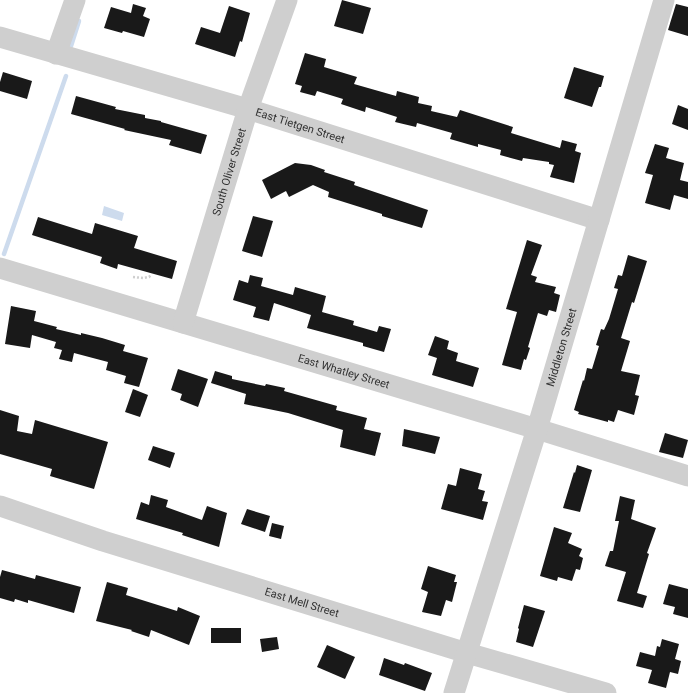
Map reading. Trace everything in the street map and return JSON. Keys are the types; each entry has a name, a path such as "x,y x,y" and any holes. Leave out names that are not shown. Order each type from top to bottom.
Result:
{"street":[{"path":"56,54 75,0"},
{"name":"South Oliver Street","path":"184,323 248,109 287,0"},
{"name":"Middleton Street","path":"454,693 537,429 664,0"},
{"name":"East Tietgen Street","path":"0,37 248,109 599,220"},
{"name":"East Whatley Street","path":"0,268 537,429 688,476"},
{"name":"East Mell Street","path":"0,506 103,541 467,653 606,693"}],"path":[{"path":"133,277 143,278 151,275"}],"water":[{"path":"104,206 124,213 122,221 102,215"}],"building":[{"path":"342,0 371,8 363,34 334,26"},
{"path":"133,4 146,8 143,16 150,19 144,37 123,31 122,33 104,28 111,7 131,13"},
{"path":"676,4 688,7 688,36 668,30"},
{"path":"229,6 250,13 242,42 240,41 235,57 195,44 201,27 220,33"},
{"path":"305,53 326,59 324,67 357,77 354,84 396,96 397,91 419,97 418,103 432,106 431,111 457,117 460,110 513,127 511,133 560,148 562,140 577,144 575,151 581,153 574,183 550,177 554,165 549,164 549,162 523,158 522,161 500,155 501,150 478,144 478,147 450,139 452,133 417,123 416,127 395,122 397,117 366,107 365,112 341,104 343,99 317,91 315,96 300,92 302,86 295,84"},
{"path":"574,67 604,76 592,107 564,98"},
{"path":"3,72 32,81 27,99 0,91 0,82"},
{"path":"76,96 116,107 115,109 145,115 145,118 161,121 207,135 201,154 169,145 171,140 124,130 125,129 71,114"},
{"path":"678,105 688,109 688,130 672,124"},
{"path":"655,144 669,148 666,158 684,163 680,180 688,182 688,199 674,195 670,210 645,203 653,175 645,173"},
{"path":"295,163 311,165 325,170 324,172 355,182 354,185 428,210 422,228 328,197 329,192 313,185 289,197 286,191 271,199 262,180"},
{"path":"253,216 273,221 262,257 242,251"},
{"path":"38,217 92,234 95,223 138,236 134,248 177,261 172,279 118,264 117,269 100,263 102,257 32,235"},
{"path":"527,240 542,245 531,275 537,277 535,282 556,287 554,293 560,295 556,312 549,310 547,316 538,313 528,347 530,348 526,360 524,359 521,370 502,365 517,312 506,309"},
{"path":"628,255 647,261 621,338 630,341 621,371 640,375 635,395 639,396 634,415 618,410 614,422 608,420 608,422 578,414 579,412 574,410 587,368 592,369 599,346 596,345 601,329 604,330 609,319 618,289 614,288 618,275 622,276"},
{"path":"250,275 263,278 261,286 293,295 295,287 326,296 322,312 354,321 353,325 377,332 379,326 391,329 384,352 363,346 363,343 307,328 311,315 274,303 269,321 253,317 256,307 233,300 239,280 248,283"},
{"path":"11,306 36,311 34,321 57,327 56,329 81,335 81,333 125,345 123,351 148,358 139,387 124,383 126,376 106,370 108,362 74,353 72,362 59,359 62,350 54,348 56,342 32,335 30,348 5,344"},
{"path":"435,336 449,341 447,349 458,353 456,361 479,368 473,387 432,375 437,358 428,355"},
{"path":"178,369 208,379 198,407 180,400 182,394 171,390"},
{"path":"215,371 232,376 232,379 265,386 266,384 285,388 284,391 337,406 336,410 367,418 364,429 381,433 375,456 340,447 343,430 288,413 244,404 246,394 211,383"},
{"path":"133,389 148,395 140,417 125,412"},
{"path":"0,410 19,416 17,431 32,434 35,420 108,442 94,489 50,476 52,469 0,454"},
{"path":"404,429 440,437 435,454 402,446"},
{"path":"665,433 688,440 683,458 659,452"},
{"path":"153,446 175,453 170,468 148,460"},
{"path":"577,465 592,470 580,512 563,508"},
{"path":"460,468 482,474 478,489 485,491 482,501 488,502 483,520 441,509 448,484 456,486"},
{"path":"151,495 168,500 166,507 202,520 207,506 227,513 219,547 182,535 183,533 136,519 141,502 149,505"},
{"path":"620,496 635,500 631,519 656,528 647,553 649,554 637,593 647,596 643,608 617,601 626,572 605,566 610,551 613,551 619,521 615,521"},
{"path":"247,509 270,516 265,532 241,524"},
{"path":"272,523 284,526 281,539 269,536"},
{"path":"554,527 572,533 568,543 582,549 579,556 583,558 580,570 576,569 572,581 558,577 557,581 540,576"},
{"path":"428,566 456,575 454,582 457,582 452,602 446,600 441,616 422,612 428,592 421,589"},
{"path":"2,570 35,579 36,575 81,587 74,613 28,600 28,603 15,599 14,602 0,598 0,577"},
{"path":"107,582 128,588 126,595 177,611 178,607 200,616 189,645 151,630 149,637 131,631 132,630 96,621"},
{"path":"669,584 688,589 688,618 673,614 675,607 663,604"},
{"path":"524,605 545,611 533,647 516,642"},
{"path":"211,628 241,628 241,643 211,643"},
{"path":"277,637 279,649 262,652 260,639"},
{"path":"662,639 679,644 675,659 681,661 678,674 670,672 666,688 648,683 652,670 636,666 640,652 655,656 657,646 660,647"},
{"path":"327,645 355,657 345,679 317,667"},
{"path":"384,658 404,665 405,663 432,673 425,691 379,675"}],"waterway":[{"path":"71,46 79,21"},
{"path":"4,254 66,76"}]}
